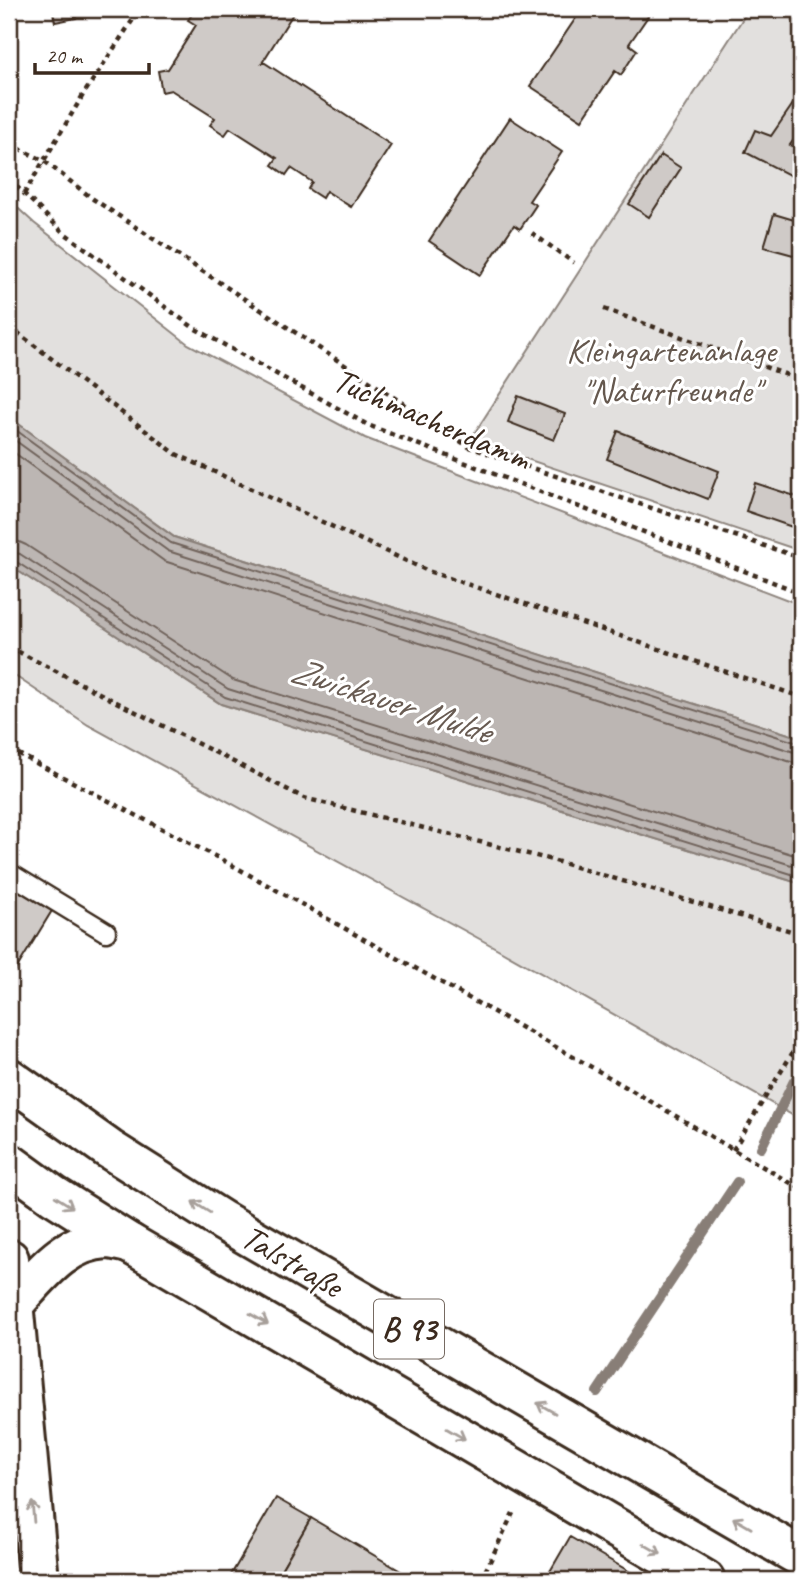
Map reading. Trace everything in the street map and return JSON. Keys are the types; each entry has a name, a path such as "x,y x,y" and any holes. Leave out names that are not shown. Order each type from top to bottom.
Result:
{"main road":[{"name":"Talstraße","path":"14,1089 223,1221 801,1557"},
{"name":"Talstraße","path":"9,1163 53,1195 129,1243 705,1580"},
{"path":"13,1305 58,1257 81,1243 109,1239 129,1243"},
{"path":"9,1259 39,1580"}],"lane":[{"path":"9,873 106,932"}],"path":[{"path":"24,194 83,94 140,9"},
{"path":"9,144 43,160 93,199 469,447 801,558"},
{"name":"Tuchmacherdamm","path":"9,180 63,232 194,328 368,425 801,593"},
{"path":"532,233 574,263"},
{"path":"604,309 801,380"},
{"path":"9,326 176,454 428,571 801,697"},
{"path":"9,648 304,798 552,860 801,934"},
{"path":"9,749 230,864 801,1189"},
{"path":"733,1150 801,1039"},
{"path":"481,1580 531,1478"}],"green space":[{"name":"Kleingartenanlage \"Naturfreunde\"","path":"749,9 801,9 801,551 470,440"},
{"path":"9,200 34,223 188,344 365,438 801,605 801,738 174,537 9,417"},
{"path":"9,565 221,704 801,884 801,1120 498,949 88,725 9,672"}],"water":[{"name":"Zwickauer Mulde","path":"9,417 174,537 801,738 801,884 221,704 9,565"}],"building":[{"path":"48,9 74,9 76,18 55,22 53,12"},
{"path":"196,9 296,9 262,63 391,145 351,207 326,191 322,198 308,189 312,182 291,168 286,175 272,165 277,158 230,128 225,135 210,125 215,118 171,90 162,92 158,71 168,69 196,25 188,20"},
{"path":"582,9 653,9 629,44 637,50 621,75 615,71 582,120 530,86"},
{"path":"793,104 801,111 801,130 790,145 801,151 801,161 793,177 745,152 755,130 771,136"},
{"path":"510,118 562,152 529,201 536,205 520,229 514,225 480,275 429,241"},
{"path":"661,155 681,168 649,217 629,204"},
{"path":"774,214 801,222 797,256 764,247"},
{"path":"518,396 565,414 554,440 508,422"},
{"path":"618,431 719,471 708,499 607,459"},
{"path":"755,483 801,498 801,530 746,511"},
{"path":"9,882 53,909 9,981"},
{"path":"276,1498 311,1518 275,1580 228,1580"},
{"path":"311,1518 416,1580 275,1580"},
{"path":"570,1537 644,1580 545,1580"}],"waterway":[{"path":"761,1148 794,1081 801,1074"},
{"path":"597,1392 737,1182"}],"tram line":[{"path":"9,1490 17,1580"}]}
